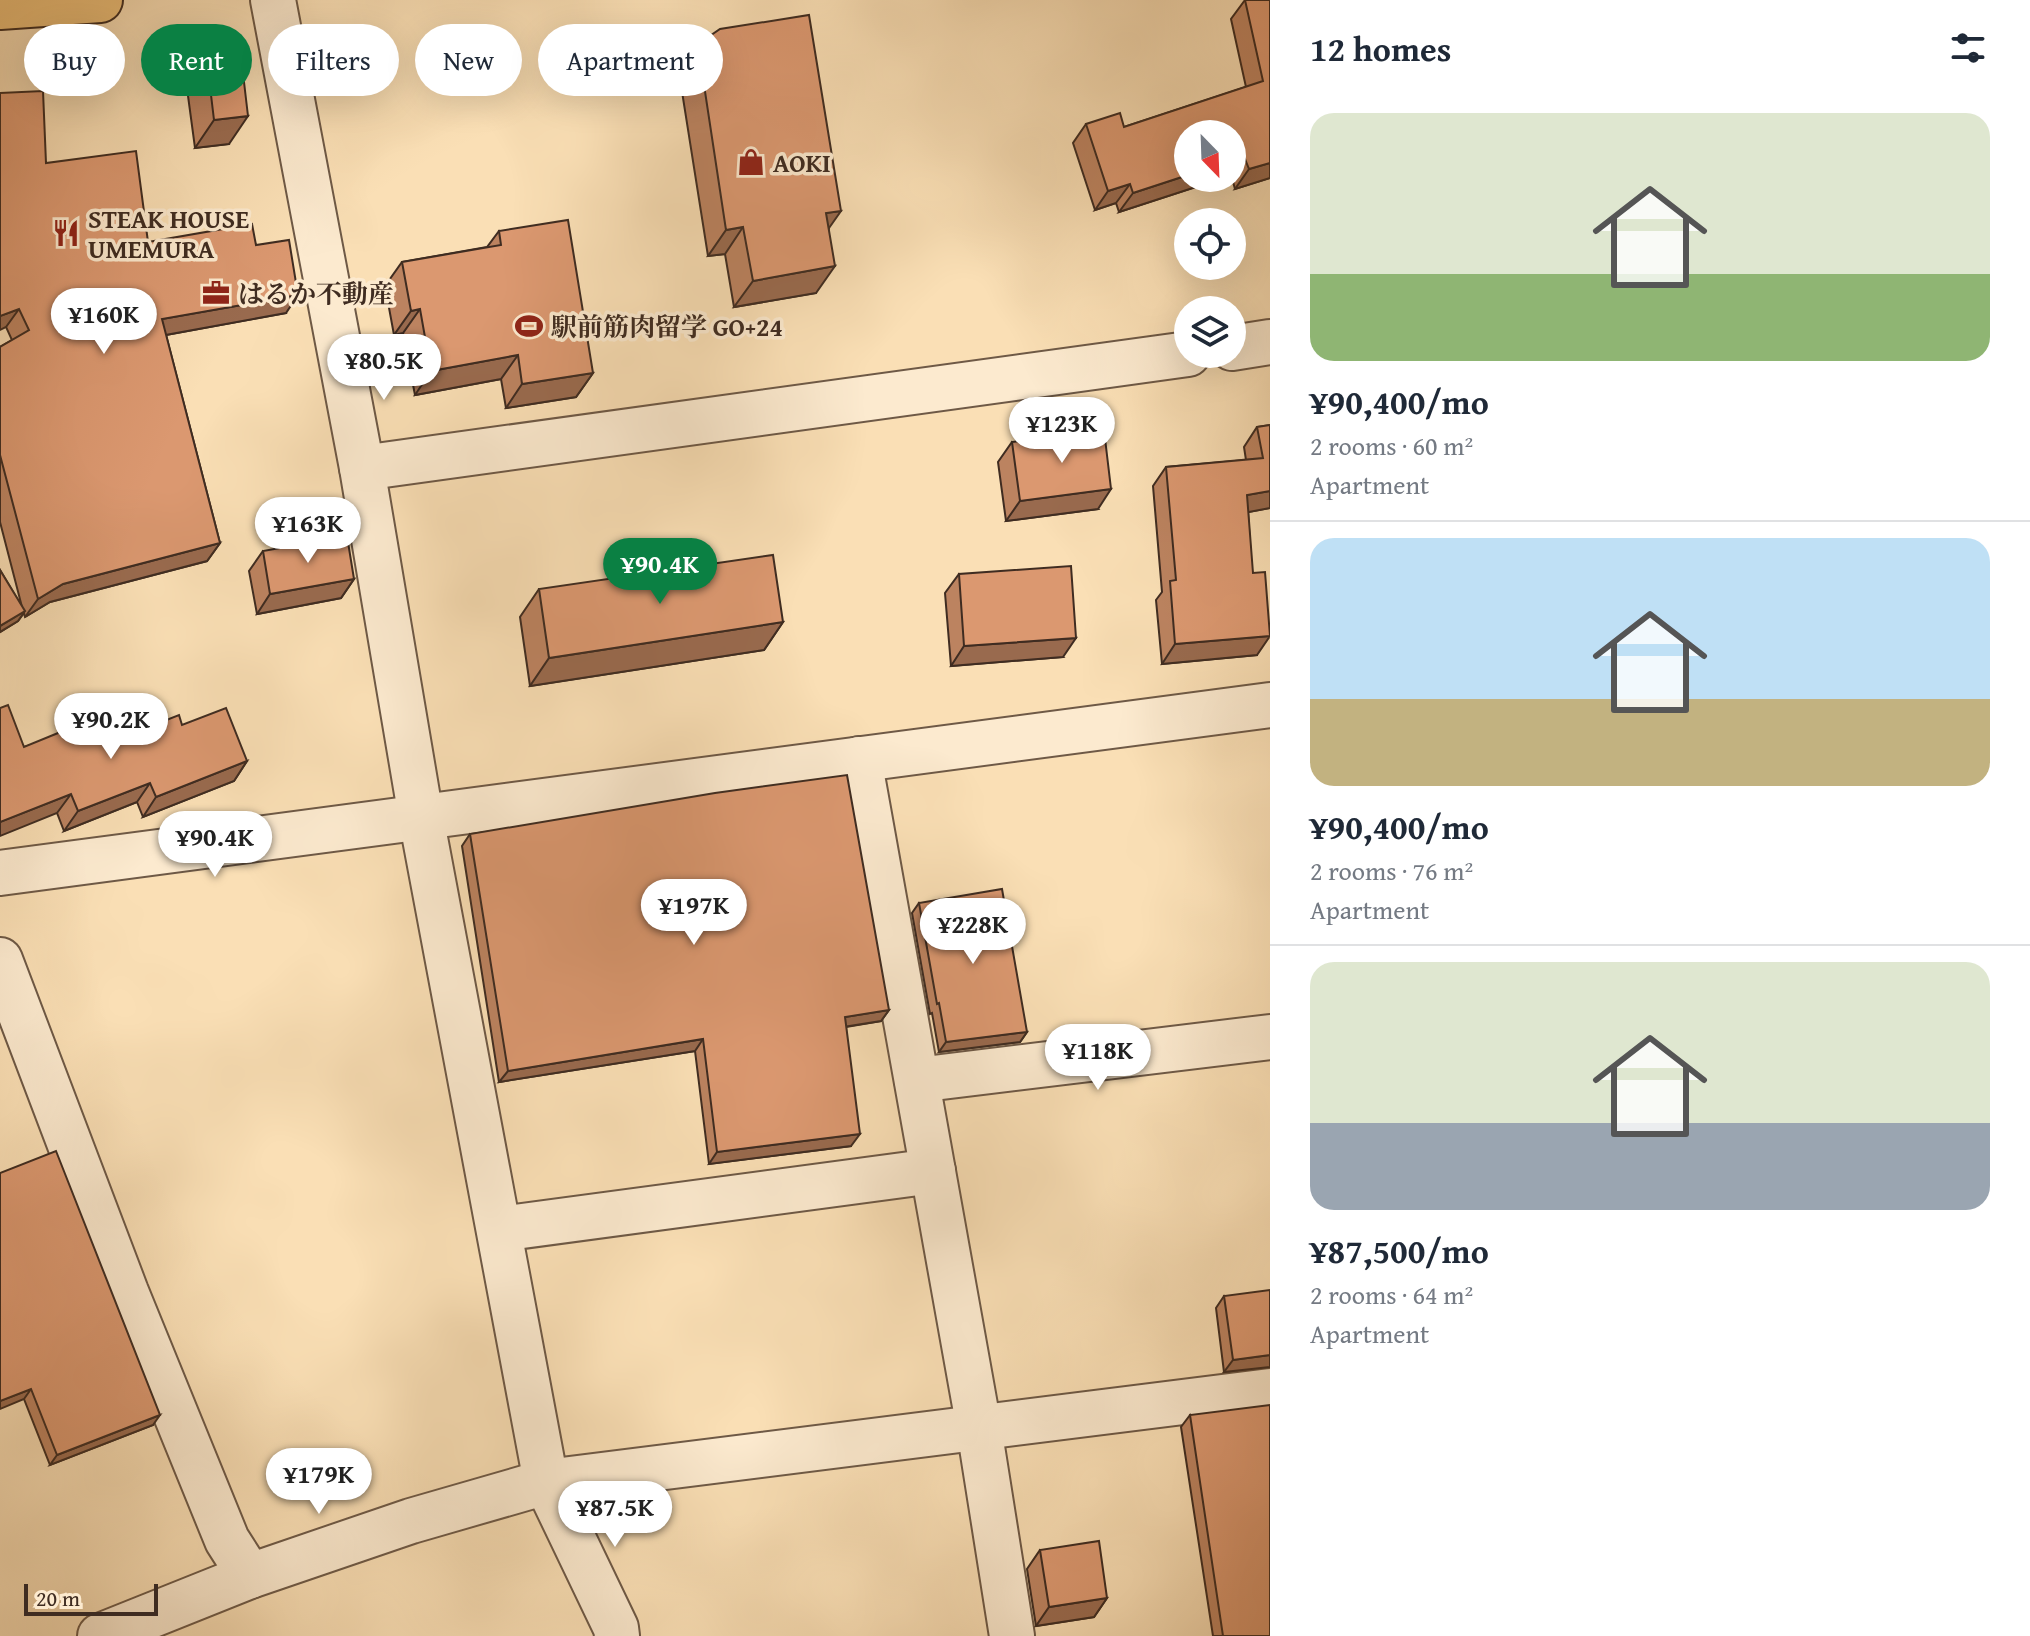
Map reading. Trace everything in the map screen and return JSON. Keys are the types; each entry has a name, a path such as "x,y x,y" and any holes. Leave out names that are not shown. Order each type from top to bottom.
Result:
{"main road":[{"path":"0,7 100,0"}],"street":[{"path":"273,0 362,468 421,817 546,1482 616,1628 617,1636"},
{"path":"1246,346 1270,342"},
{"path":"362,468 1174,356"},
{"path":"0,873 1270,705"},
{"path":"859,759 979,1428 1012,1636"},
{"path":"0,960 227,1540 250,1576"},
{"path":"917,1080 1270,1037"},
{"path":"500,1229 933,1171"},
{"path":"100,1636 250,1576 411,1521 546,1482 1270,1391"}],"building":[{"path":"1245,0 1270,0 1270,163 1249,169 1246,162 1246,120 1174,120 1174,180 1133,193 1130,184 1108,191 1086,124 1120,113 1124,127 1263,81"},
{"name":"AOKI","path":"809,15 841,211 826,213 835,266 753,281 743,227 726,230 706,96 723,96 723,29"},
{"path":"24,92 24,96 43,96 46,163 136,151 148,242 252,224 256,245 289,240 298,295 162,319 220,543 63,584 38,599 0,455 0,347 29,330 19,309 0,316 0,93"},
{"path":"211,96 246,96 248,116 214,120"},
{"path":"568,220 593,373 522,384 518,355 431,371 420,309 411,311 402,262 501,245 499,231"},
{"path":"1270,425 1270,491 1247,495 1253,573 1265,572 1270,636 1175,644 1170,581 1176,580 1166,467 1263,458 1257,427"},
{"path":"1104,430 1111,489 1020,501 1012,442"},
{"path":"347,536 354,579 270,594 263,551"},
{"path":"773,555 783,622 549,658 539,589"},
{"path":"1071,566 1076,638 964,646 959,574"},
{"path":"0,570 25,611 0,626"},
{"path":"8,705 24,747 63,731 64,736 100,722 108,743 179,715 182,725 226,708 247,761 156,797 150,783 78,811 71,794 0,822 0,708"},
{"path":"847,775 889,1010 845,1017 860,1134 717,1152 703,1039 508,1071 470,834 715,793"},
{"path":"1002,889 1027,1032 946,1042 919,903"},
{"path":"56,1151 160,1415 57,1455 31,1389 0,1401 0,1173"},
{"path":"1270,1290 1270,1355 1233,1360 1224,1296"},
{"path":"1270,1405 1270,1636 1223,1636 1190,1415"},
{"path":"1099,1541 1107,1598 1049,1607 1040,1550"}],"place":[{"name":"AOKI","path":"751,162"},
{"name":"STEAK HOUSE UMEMURA","path":"66,233"},
{"name":"はるか不動産","path":"216,293"},
{"name":"駅前筋肉留学 GO+24","path":"529,326"}]}
